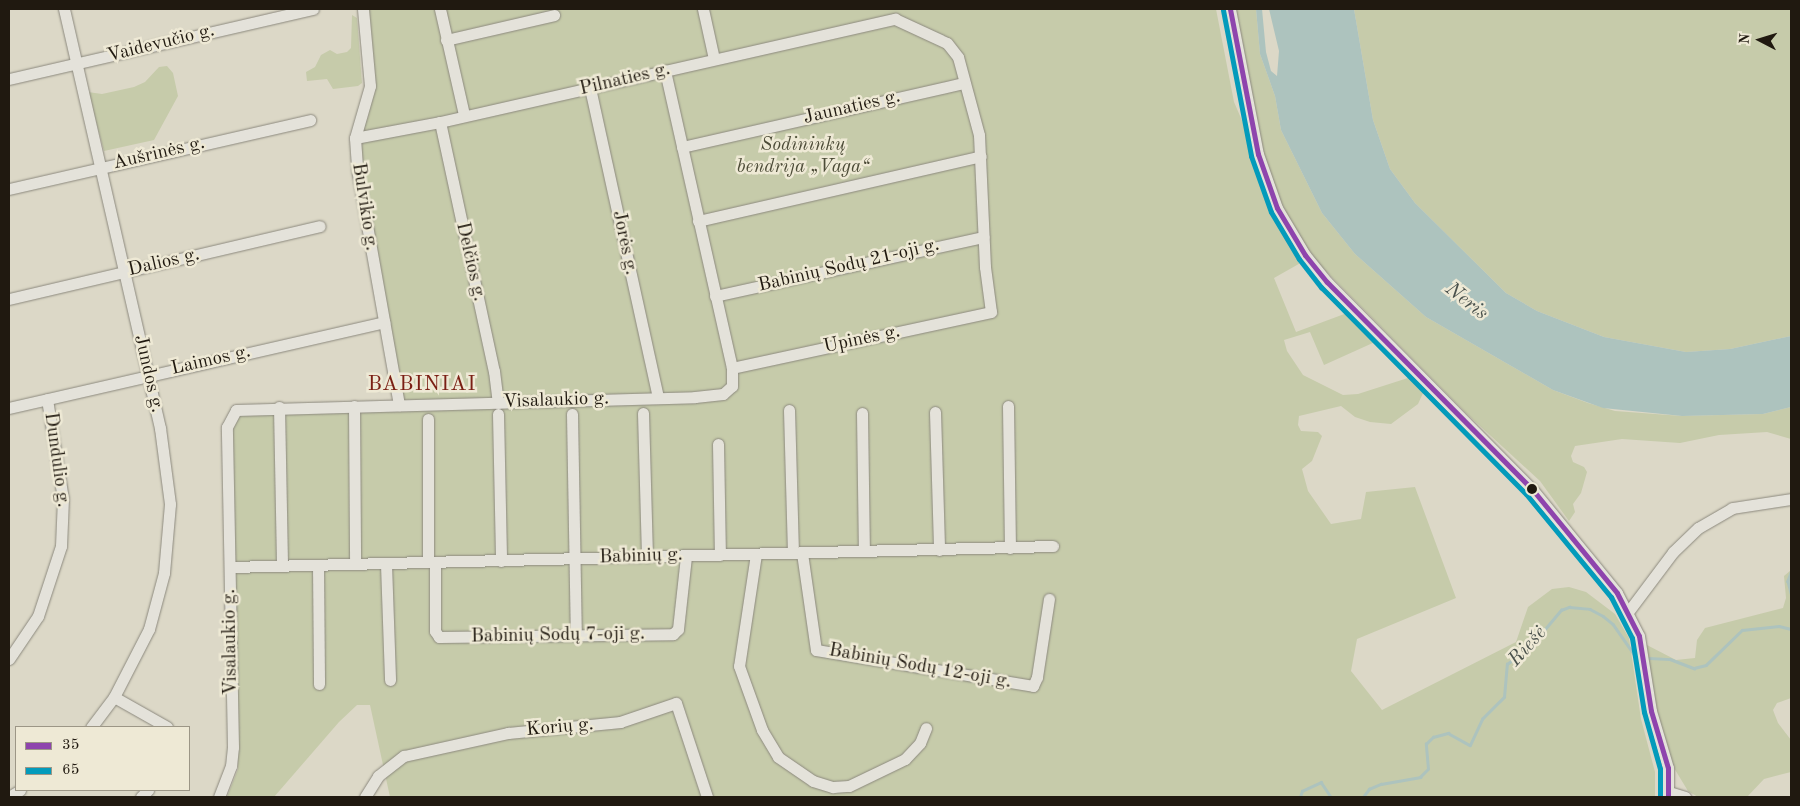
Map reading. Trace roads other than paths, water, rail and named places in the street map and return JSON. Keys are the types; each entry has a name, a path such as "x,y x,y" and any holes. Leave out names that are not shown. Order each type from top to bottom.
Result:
{"street":[{"name":"Jundos g.","path":"64,9 148,376 169,486 168,545 149,629 114,697 92,726"},
{"name":"Vaidevučio g.","path":"9,79 313,9"},
{"name":"Bulvikio g.","path":"363,9 370,86 355,138 357,169 399,405"},
{"path":"438,9 464,115"},
{"path":"703,9 714,59"},
{"path":"1230,9 1244,92 1263,173 1277,208 1305,255 1327,282 1532,489 1607,580 1628,612 1640,642 1651,711 1668,768 1669,795 1685,797"},
{"path":"446,40 554,15"},
{"name":"Pilnaties g.","path":"355,138 440,122 464,115 895,19 947,43 958,58 964,83"},
{"name":"Visalaukio g.","path":"219,797 231,766 233,747 228,420 241,408 399,405 498,408 723,394 732,386 732,368 665,70"},
{"path":"964,83 973,110 981,156 984,237"},
{"name":"Jaunaties g.","path":"682,147 964,83"},
{"name":"Jorės g.","path":"590,88 658,398"},
{"name":"Aušrinės g.","path":"9,189 310,120"},
{"name":"Delčios g.","path":"440,122 492,362 498,408 501,561"},
{"path":"698,222 981,156"},
{"name":"Dalios g.","path":"9,299 320,226"},
{"name":"Babinių Sodų 21-oji g.","path":"715,296 984,237"},
{"name":"Upinės g.","path":"732,368 991,312 984,237"},
{"name":"Laimos g.","path":"9,408 384,322"},
{"name":"Dundulio g.","path":"9,659 38,616 61,546 63,499 47,399"},
{"path":"354,406 355,564"},
{"path":"1008,406 1010,548"},
{"path":"279,407 282,565"},
{"path":"789,410 797,553"},
{"path":"643,412 647,557"},
{"path":"936,412 939,550"},
{"path":"862,413 864,550"},
{"path":"572,414 576,634"},
{"path":"428,418 432,562"},
{"path":"718,444 720,555"},
{"path":"1628,612 1673,552 1698,528 1732,508 1791,499"},
{"name":"Babinių g.","path":"230,568 318,564 386,564 1052,546"},
{"name":"Babinių Sodų 12-oji g.","path":"797,553 816,650 1033,686 1037,677 1049,599"},
{"path":"756,554 739,666 762,730 778,757 813,781 833,787 849,786 906,759 920,743 926,728"},
{"name":"Babinių Sodų 7-oji g.","path":"432,562 435,631 440,637 676,632 686,556"},
{"path":"318,564 319,684"},
{"path":"386,564 390,680"},
{"path":"114,697 165,726"},
{"name":"Korių g.","path":"364,797 378,776 404,756 516,732 620,722 676,704 707,797"}],"water":[{"name":"Neris","path":"1256,9 1262,9 1266,52 1271,71 1277,76 1279,51 1269,9 1354,9 1373,120 1390,169 1415,203 1506,293 1537,311 1604,337 1686,352 1730,349 1791,336 1791,407 1763,414 1682,416 1603,408 1553,390 1426,317 1355,254 1322,213 1281,130 1275,96 1260,54"}],"waterway":[{"name":"Riešė","path":"1791,573 1788,581 1791,593"},
{"name":"Riešė","path":"1363,797 1369,789 1381,784 1420,777 1428,769 1426,744 1433,737 1448,733 1470,745 1482,719 1504,697 1507,664 1529,648 1561,610 1569,607 1590,609 1603,616 1613,624 1636,657"},
{"name":"Riešė","path":"1649,658 1670,659 1694,668 1706,665 1742,630 1779,626 1791,629"},
{"name":"Riešė","path":"1300,797 1302,791 1321,782 1331,797"}],"district":[{"name":"BABINIAI","path":"422,385"}],"park label":[{"name":"Sodininkų bendrija „Vaga“","path":"803,157"}]}
